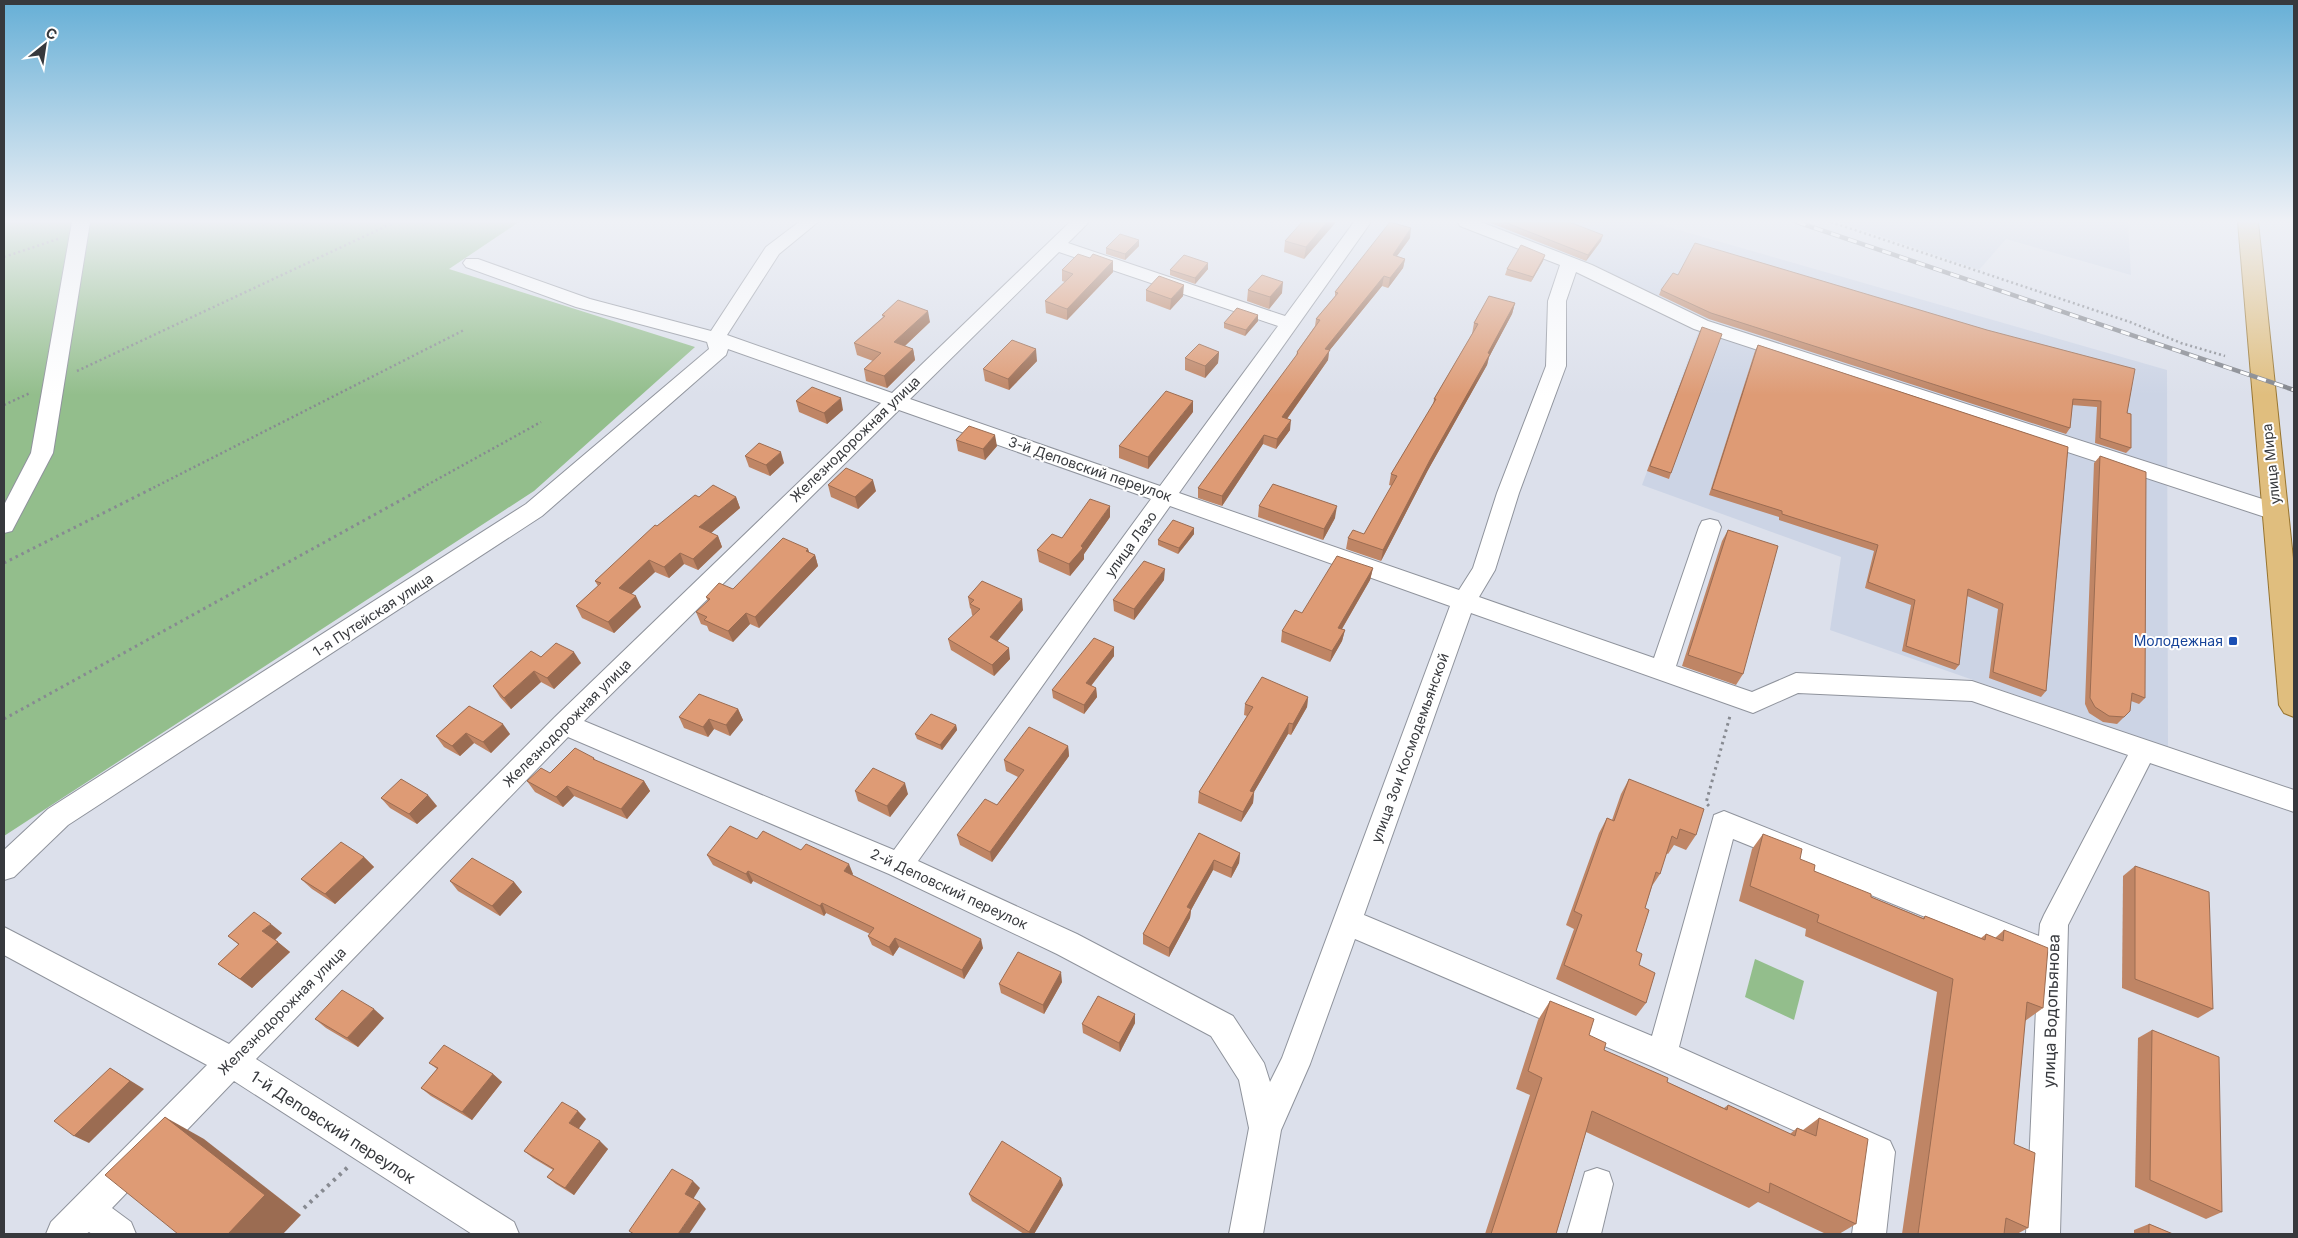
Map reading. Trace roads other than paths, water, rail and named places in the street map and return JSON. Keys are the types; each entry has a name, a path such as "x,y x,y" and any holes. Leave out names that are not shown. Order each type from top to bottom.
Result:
{"main road":[{"name":"улица Мира","path":"2254,280 2294,706"}],"street":[{"path":"4,524 42,453 71,280"},
{"name":"3-й Деповский переулок","path":"519,280 583,303 716,338 1753,703 1796,683 1972,691 2294,801"},
{"path":"716,338 753,280"},
{"name":"Железнодорожная улица","path":"63,1234 564,724 1019,280"},
{"path":"1159,280 1291,324"},
{"name":"улица Лазо","path":"898,865 1322,280"},
{"name":"улица Зои Космодемьянской","path":"1246,1234 1265,1128 1295,1064 1464,601 1484,570 1508,493 1556,366 1557,301 1564,280"},
{"path":"1606,280 1702,325 2276,512"},
{"name":"1-я Путейская улица","path":"4,868 58,817 534,510 718,351 716,338"},
{"path":"1662,670 1710,527"},
{"name":"2-й Деповский переулок","path":"564,724 898,865 1067,944 1222,1026 1252,1074 1265,1128"},
{"name":"улица Водопьянова","path":"2043,1234 2054,924 2144,750"},
{"path":"1662,1055 1724,823 2053,955"},
{"path":"1347,922 1662,1055 1879,1152 1869,1234"},
{"name":"1-й Деповский переулок","path":"4,940 232,1062 367,1150 502,1234"},
{"path":"1584,1234 1597,1184"},
{"path":"87,1210 119,1234"}],"railway":[{"path":"1968,280 2294,390"}],"place":[{"name":"Молодежная","path":"2233,641"}]}
